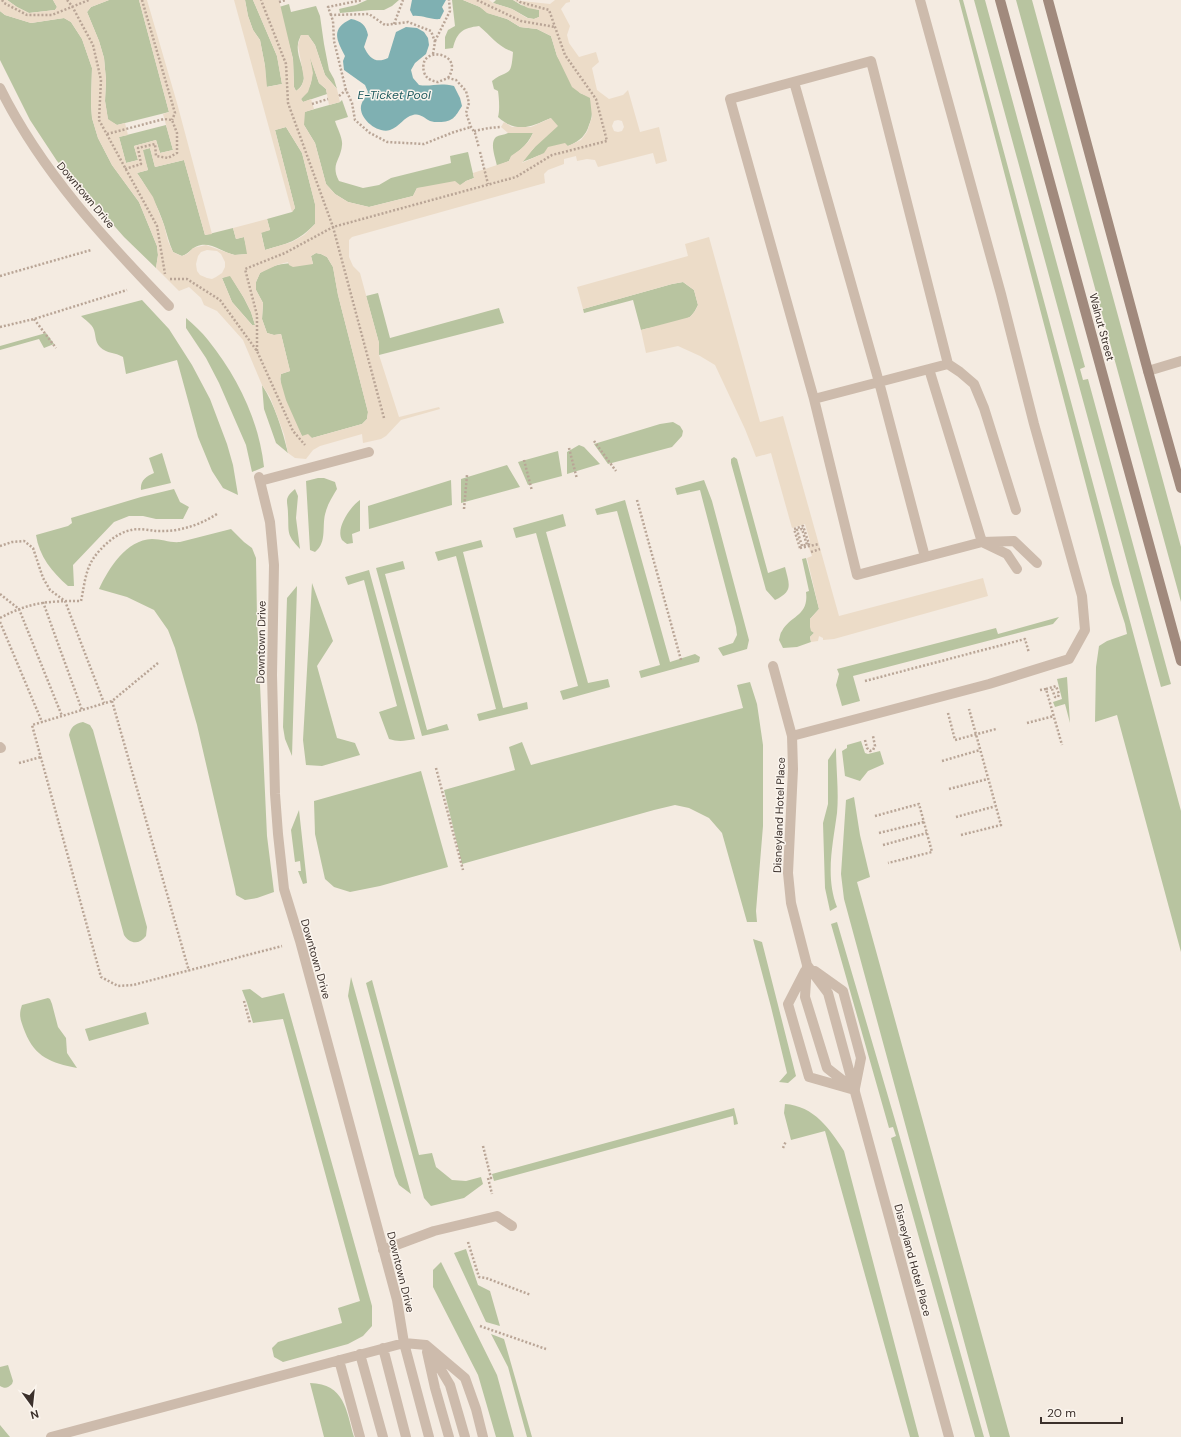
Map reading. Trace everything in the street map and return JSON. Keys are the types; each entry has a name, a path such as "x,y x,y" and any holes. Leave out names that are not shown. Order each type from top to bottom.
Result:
{"street":[{"path":"792,736 964,691 1069,659 1085,630 1082,596 1034,424 1001,294 920,0"},
{"name":"Walnut Street","path":"1000,0 1181,661"},
{"path":"1048,0 1181,488"},
{"path":"1016,510 984,408 974,384 948,364 871,61 730,99 814,399 857,575 982,542 1014,541 1037,563"},
{"path":"794,82 879,382 925,557"},
{"name":"Downtown Drive","path":"0,88 14,116 38,154 74,202 169,306"},
{"path":"1148,371 1181,361"},
{"path":"814,399 948,364"},
{"path":"929,369 982,542 1007,554 1018,569"},
{"name":"Downtown Drive","path":"369,452 260,479 270,522 274,565 272,675 275,794 284,889 300,941 397,1300 404,1343 429,1437"},
{"name":"Disneyland Hotel Place","path":"773,666 792,736 793,769 788,873 791,903 807,965 805,997 827,1068 855,1090"},
{"path":"807,965 828,993 835,1024 855,1090 809,1077 788,1004 807,965"},
{"name":"Disneyland Hotel Place","path":"807,965 843,991 862,1058 855,1090 949,1437"},
{"path":"383,1250 434,1231 497,1216 512,1226"},
{"path":"51,1437 404,1343 426,1345 465,1378 476,1409 483,1437"},
{"path":"426,1345 435,1388 449,1437"},
{"path":"426,1345 450,1385 465,1437"},
{"path":"383,1348 406,1437"},
{"path":"360,1354 383,1437"},
{"path":"339,1360 360,1437"}],"path":[{"path":"2,0 4,3 27,15 52,15 89,0"},
{"path":"67,0 72,6 93,45 101,80 99,120 157,226 166,279 187,279 220,300 257,351 293,431 306,445"},
{"path":"125,169 141,164 138,148 155,144 156,156 168,158 177,153 177,133 172,120 175,113 142,0"},
{"path":"261,0 286,64 288,103 333,227 384,418"},
{"path":"279,2 286,0"},
{"path":"362,0 328,7 333,21 334,41 346,90 352,103 355,120 370,133 387,142 424,144 471,127"},
{"path":"394,24 403,0"},
{"path":"449,0 450,11 435,42 433,54 425,61 425,75 434,82 448,78 456,80 466,91 469,103 466,113 474,131 479,148"},
{"path":"477,0 521,21 555,27"},
{"path":"257,351 257,315 245,269 285,253 333,227 516,177 552,155 607,141 596,99 565,55 549,10 517,0"},
{"path":"331,16 369,14 385,25 408,22 431,31 435,42"},
{"path":"433,54 441,54 448,59 452,66 448,78"},
{"path":"339,96 346,90"},
{"path":"312,104 328,100"},
{"path":"106,134 164,119 172,120"},
{"path":"474,131 489,128 501,128"},
{"path":"480,152 488,184"},
{"path":"0,276 94,249 109,240"},
{"path":"0,327 34,319 148,284"},
{"path":"34,319 56,348"},
{"path":"594,441 616,471"},
{"path":"569,448 578,479"},
{"path":"524,460 532,491"},
{"path":"464,509 468,475"},
{"path":"637,500 681,660"},
{"path":"0,618 32,604 43,602 81,601 92,560 104,546 116,536 131,530 169,531 183,529 204,522 217,514"},
{"path":"807,545 802,529 797,530 802,546 809,544 803,526 794,529 800,548 818,544"},
{"path":"0,546 12,542 24,542 33,548 43,578 50,590 65,601 104,703"},
{"path":"811,552 820,549"},
{"path":"0,594 19,609 62,716"},
{"path":"43,602 82,710"},
{"path":"0,622 42,722"},
{"path":"865,681 1025,639 1030,654"},
{"path":"158,663 112,701 32,725 101,977 118,986 133,985 300,941"},
{"path":"1034,692 1056,686 1058,697 1055,697 1052,689"},
{"path":"1046,688 1062,745"},
{"path":"961,835 1001,825 964,691"},
{"path":"943,696 956,740 996,729"},
{"path":"112,701 189,970"},
{"path":"1027,723 1054,716"},
{"path":"864,740 867,748 870,751 873,750 876,746 873,736"},
{"path":"942,761 980,750"},
{"path":"19,763 40,757"},
{"path":"436,768 463,870"},
{"path":"949,789 988,779"},
{"path":"875,816 919,804 924,822 932,852 888,863"},
{"path":"956,817 996,806"},
{"path":"879,833 924,822"},
{"path":"883,845 927,833"},
{"path":"244,1001 250,1023"},
{"path":"783,1148 786,1141"},
{"path":"483,1146 491,1178 488,1178 492,1194"},
{"path":"467,1237 479,1277 486,1278 531,1295"},
{"path":"480,1326 546,1349"}],"green space":[{"path":"7,0 53,0 57,7 55,10 29,13"},
{"path":"109,0 139,0 169,112 117,125 108,120 105,101 106,80 104,58 99,41 87,12 91,7"},
{"path":"245,0 253,0 277,56 282,84 266,87 265,66 260,40 253,30 248,16"},
{"path":"367,0 399,0 384,10 340,13 339,9 356,5"},
{"path":"452,0 463,0 480,7 488,13 507,19 520,27 537,29 551,36 557,56 580,93 590,97 592,115 590,122 586,132 577,142 520,163 534,148 551,118 530,126 518,127 511,126 498,117 498,91 494,89 492,81 510,70 513,52 507,50 499,44 479,26 469,28 462,32 456,38 453,48 445,49 445,37 448,30 455,26"},
{"path":"496,0 513,0 521,5 539,10 539,17 534,19 528,18 512,9 493,3"},
{"path":"959,0 963,0 1181,811 1181,952 1117,715 1095,722 1096,667 1099,646 1107,641 1127,634 1112,584"},
{"path":"974,0 985,0 1085,367 1080,369 1083,380 1088,379 1171,684 1161,687"},
{"path":"1016,0 1032,0 1181,547 1181,602"},
{"path":"289,4 291,12 316,6 320,16 329,70 337,89 325,75 315,45 308,35 301,35 298,43 298,50 304,75 301,86 296,91 294,87 293,59 279,7"},
{"path":"0,11 5,15 31,23 64,18 71,22 82,39 92,68 92,118 98,138 112,165 139,202 157,246 158,255 156,268 124,237 57,161 30,120 0,60"},
{"path":"309,54 319,83 326,89 327,94 303,102 301,99 309,88 312,78"},
{"path":"342,100 348,117 335,121 342,142 336,166 339,181 363,188 379,185 391,178 451,163 450,156 468,152 474,178 466,181 460,186 417,188 413,196 369,207 348,202 335,194 326,184 315,143 304,125 304,112 340,102"},
{"path":"166,125 173,150 160,153 156,140 134,146 138,160 126,163 119,137"},
{"path":"286,127 302,153 315,204 315,224 298,238 280,246 265,250 261,232 270,230 267,219 292,212 295,208 275,130"},
{"path":"508,133 533,133 526,144 512,156 509,161 497,166 493,147 494,140 497,136"},
{"path":"150,148 155,167 184,160 205,235 233,228 236,239 244,237 248,254 235,255 210,245 201,245 182,256 173,252 159,211 149,191 137,173 148,170 142,150"},
{"path":"316,253 327,257 333,267 338,295 368,412 367,419 362,424 312,438 302,436 284,396 280,380 281,374 290,371 281,334 274,335 267,333 262,319 263,303 256,290 256,282 260,273 273,266 299,263 313,264 311,256"},
{"path":"230,275 251,312 255,325 253,326 232,302 222,278"},
{"path":"683,282 694,290 698,305 691,316 681,321 641,330 633,300 584,313 583,309"},
{"path":"378,293 390,338 499,308 504,323 379,355 379,343 366,296"},
{"path":"142,300 169,329 192,365 210,399 227,444 233,465 238,495 223,488 212,471 198,437 177,360 126,374 123,357 105,351 100,347 96,341 93,328 81,316"},
{"path":"186,318 201,331 219,354 245,399 257,432 264,467 252,472 246,445 219,383 206,358 186,328"},
{"path":"46,333 54,344 44,348 39,339 0,350 0,346"},
{"path":"262,385 278,418 288,453 276,443 264,409"},
{"path":"673,422 680,426 683,431 682,436 672,447 608,464 594,444 660,424"},
{"path":"579,445 584,447 600,464 567,474 567,452"},
{"path":"558,451 562,476 528,485 518,462"},
{"path":"162,453 171,483 141,490 141,484 144,479 154,473 149,458"},
{"path":"734,457 737,459 768,573 785,567 789,583 788,590 781,597 775,600 766,590 731,463 731,459"},
{"path":"507,465 520,487 461,503 461,479"},
{"path":"324,478 335,482 337,489 329,502 326,511 322,543 315,552 310,550 306,481"},
{"path":"451,480 452,505 369,529 368,506"},
{"path":"704,480 712,501 749,640 747,649 723,656 718,648 733,643 737,635 736,627 700,490 677,495 675,488"},
{"path":"174,489 180,502 189,507 183,519 156,519 143,516 129,516 114,522 73,565 74,586 68,586 62,581 43,557 36,535 68,526 72,523 71,518 141,497"},
{"path":"295,489 298,496 296,518 300,549 292,540 289,533 287,500 289,495"},
{"path":"360,500 360,531 352,534 353,543 347,544 342,540 340,535 342,524 352,507"},
{"path":"625,500 670,662 695,654 700,657 699,662 641,678 639,671 660,665 617,511 597,515 595,509"},
{"path":"563,514 566,526 546,532 588,683 608,679 610,687 563,700 560,691 578,686 536,533 516,538 513,528"},
{"path":"231,529 252,548 256,558 257,619 267,836 274,892 257,898 245,900 236,895 197,725 175,648 168,630 154,610 127,597 99,589 113,564 134,544 152,539 180,542"},
{"path":"481,540 483,547 463,552 503,708 527,702 528,709 479,721 477,714 496,709 456,556 438,561 435,552"},
{"path":"806,558 819,609 810,619 814,633 810,637 811,642 797,647 783,648 779,640 781,633 786,626 802,611 805,606 806,592 809,591 802,559"},
{"path":"403,561 405,569 385,574 427,730 447,724 449,730 422,736 376,568"},
{"path":"369,570 415,739 395,741 389,739 379,712 397,706 364,580 348,585 345,577"},
{"path":"312,583 333,641 317,666 337,738 355,743 360,755 322,766 306,765 303,740"},
{"path":"297,586 292,756 285,739 283,727 287,598"},
{"path":"1059,617 1053,624 853,676 860,701 842,706 836,685 839,674 837,669 996,628 998,634"},
{"path":"1067,677 1070,723 1065,704 1055,707 1053,702 1062,699 1057,679"},
{"path":"750,682 757,704 763,745 763,826 756,911 757,922 747,922 722,833 709,818 689,808 675,805 462,864 444,790 515,770 509,747 522,742 531,765 743,708 737,685"},
{"path":"83,722 90,725 93,730 147,927 146,936 138,942 132,942 124,935 69,735 73,726"},
{"path":"861,741 865,753 868,754 880,751 884,764 868,771 860,781 845,776 842,751 847,748 847,745"},
{"path":"836,748 838,805 832,848 831,884 837,907 830,911 825,888 823,823 828,804 828,760"},
{"path":"421,771 448,867 380,886 350,892 334,887 325,879 315,834 314,801"},
{"path":"854,797 860,835 870,877 857,882 1010,1437 990,1437 844,899 841,874 846,800"},
{"path":"299,810 307,883 303,884 298,871 301,871 300,861 295,862 291,830"},
{"path":"837,922 897,1127 984,1437 975,1437 891,1138 896,1136 893,1127 889,1128 831,924"},
{"path":"753,939 762,942 796,1076 788,1083 779,1082 787,1073"},
{"path":"351,977 411,1194 399,1185 395,1176 348,996"},
{"path":"372,980 419,1155 432,1153 436,1167 452,1180 466,1181 481,1177 483,1184 464,1198 431,1206 424,1198 366,983"},
{"path":"250,989 262,998 284,993 372,1306 372,1326 363,1336 348,1344 283,1362 274,1357 272,1348 278,1342 342,1323 338,1308 360,1301 283,1019 253,1023 242,990"},
{"path":"48,998 52,1004 58,1027 66,1038 67,1053 77,1068 59,1064 45,1058 29,1041 25,1032 20,1015 22,1005"},
{"path":"146,1012 149,1024 89,1041 85,1029"},
{"path":"785,1104 804,1109 813,1114 827,1127 844,1151 919,1437 910,1437 825,1131 791,1140 784,1113"},
{"path":"734,1108 738,1124 734,1125 733,1116 494,1181 492,1174"},
{"path":"466,1249 478,1285 490,1291 500,1326 486,1322 454,1253"},
{"path":"441,1262 497,1375 514,1437 496,1437 478,1375 433,1287 433,1270"},
{"path":"491,1334 504,1339 532,1437 527,1437 508,1367"},
{"path":"8,1365 13,1381 12,1384 6,1388 3,1388 0,1386 0,1367"},
{"path":"310,1383 322,1384 331,1388 337,1393 346,1408 354,1437 324,1437"},
{"path":"0,1425 10,1437 0,1437"}],"shaded area":[{"path":"0,0 7,0 29,13 55,10 57,7 53,0 109,0 91,7 87,12 99,41 104,58 106,80 105,101 108,119 117,125 125,123 128,135 119,137 126,163 138,160 134,146 156,140 160,153 173,150 163,114 169,112 139,0 147,0 177,103 212,234 205,235 184,160 155,167 150,148 143,150 148,170 137,173 153,197 173,252 182,256 187,254 193,248 206,245 234,255 247,254 244,237 236,239 233,228 267,219 270,230 261,233 265,250 292,242 304,235 315,224 315,204 302,153 286,127 275,130 295,208 292,212 234,0 245,0 248,16 253,30 260,40 267,87 282,84 277,56 253,0 279,0 293,59 294,87 296,91 301,87 304,79 298,45 301,35 308,35 315,45 325,75 337,89 340,102 329,105 326,89 319,83 310,58 313,73 311,83 308,92 301,99 303,102 311,99 314,109 305,112 304,125 315,143 326,184 335,194 348,202 369,207 413,196 417,188 455,181 460,185 474,178 473,173 509,161 511,156 529,141 533,133 508,133 501,127 504,122 512,127 531,127 551,118 558,126 534,148 522,163 544,153 548,147 565,143 568,146 581,140 587,132 592,117 590,98 572,87 557,56 551,36 537,29 520,27 507,19 487,13 480,7 463,0 489,0 493,3 512,9 527,18 534,19 539,17 539,10 528,8 513,0 550,4 555,0 570,0 570,2 566,3 561,9 570,26 567,35 569,43 579,57 596,52 599,62 592,68 597,90 609,99 623,95 628,90 640,132 659,127 667,161 656,164 653,153 598,167 595,160 587,159 577,161 576,156 564,159 564,164 548,170 544,174 545,183 352,237 349,240 349,257 353,266 360,273 379,343 379,355 399,417 439,407 440,409 401,420 386,436 381,439 363,443 362,434 320,446 313,450 306,459 295,458 288,453 284,434 270,397 262,385 243,340 217,311 204,305 201,298 189,287 179,291 156,268 158,255 157,246 139,202 112,165 98,138 92,118 92,68 82,39 71,22 64,18 31,23 5,15 0,11","holes":["614,121 622,121 624,127 622,131 614,131 612,126","207,250 217,251 221,254 225,262 225,267 222,273 212,279 200,275 197,271 196,264 198,256 201,252","316,253 321,254 327,257 333,267 338,295 368,412 367,419 362,424 312,438 308,434 302,436 286,400 280,379 281,374 290,371 281,334 274,335 267,333 262,319 263,303 256,290 256,282 260,273 277,265 288,262 289,265 293,267 313,264 311,256","230,276 244,298 251,312 255,325 252,325 232,302 222,278"]},
{"path":"709,237 760,422 783,416 839,616 983,578 988,596 834,639 823,640 823,638 819,636 818,641 811,642 810,637 814,633 811,631 810,619 819,609 807,558 812,556 809,548 810,541 805,524 792,528 771,453 756,457 745,429 715,365 678,346 646,353 641,330 690,317 698,305 694,290 683,282 583,309 577,287 688,256 685,244"}],"water":[{"path":"412,0 446,0 442,7 444,11 440,19 436,19 413,16 410,10"},
{"name":"E-Ticket Pool","path":"351,19 360,22 366,29 368,35 364,47 368,54 376,60 384,60 388,58 396,32 406,27 417,28 424,32 428,38 429,45 426,54 415,63 411,70 413,78 419,85 444,84 454,86 462,106 455,116 448,121 436,122 430,121 420,115 413,115 393,129 385,131 375,128 370,124 363,116 361,111 363,100 368,92 365,85 344,70 343,61 345,56 337,35 340,27"}]}
